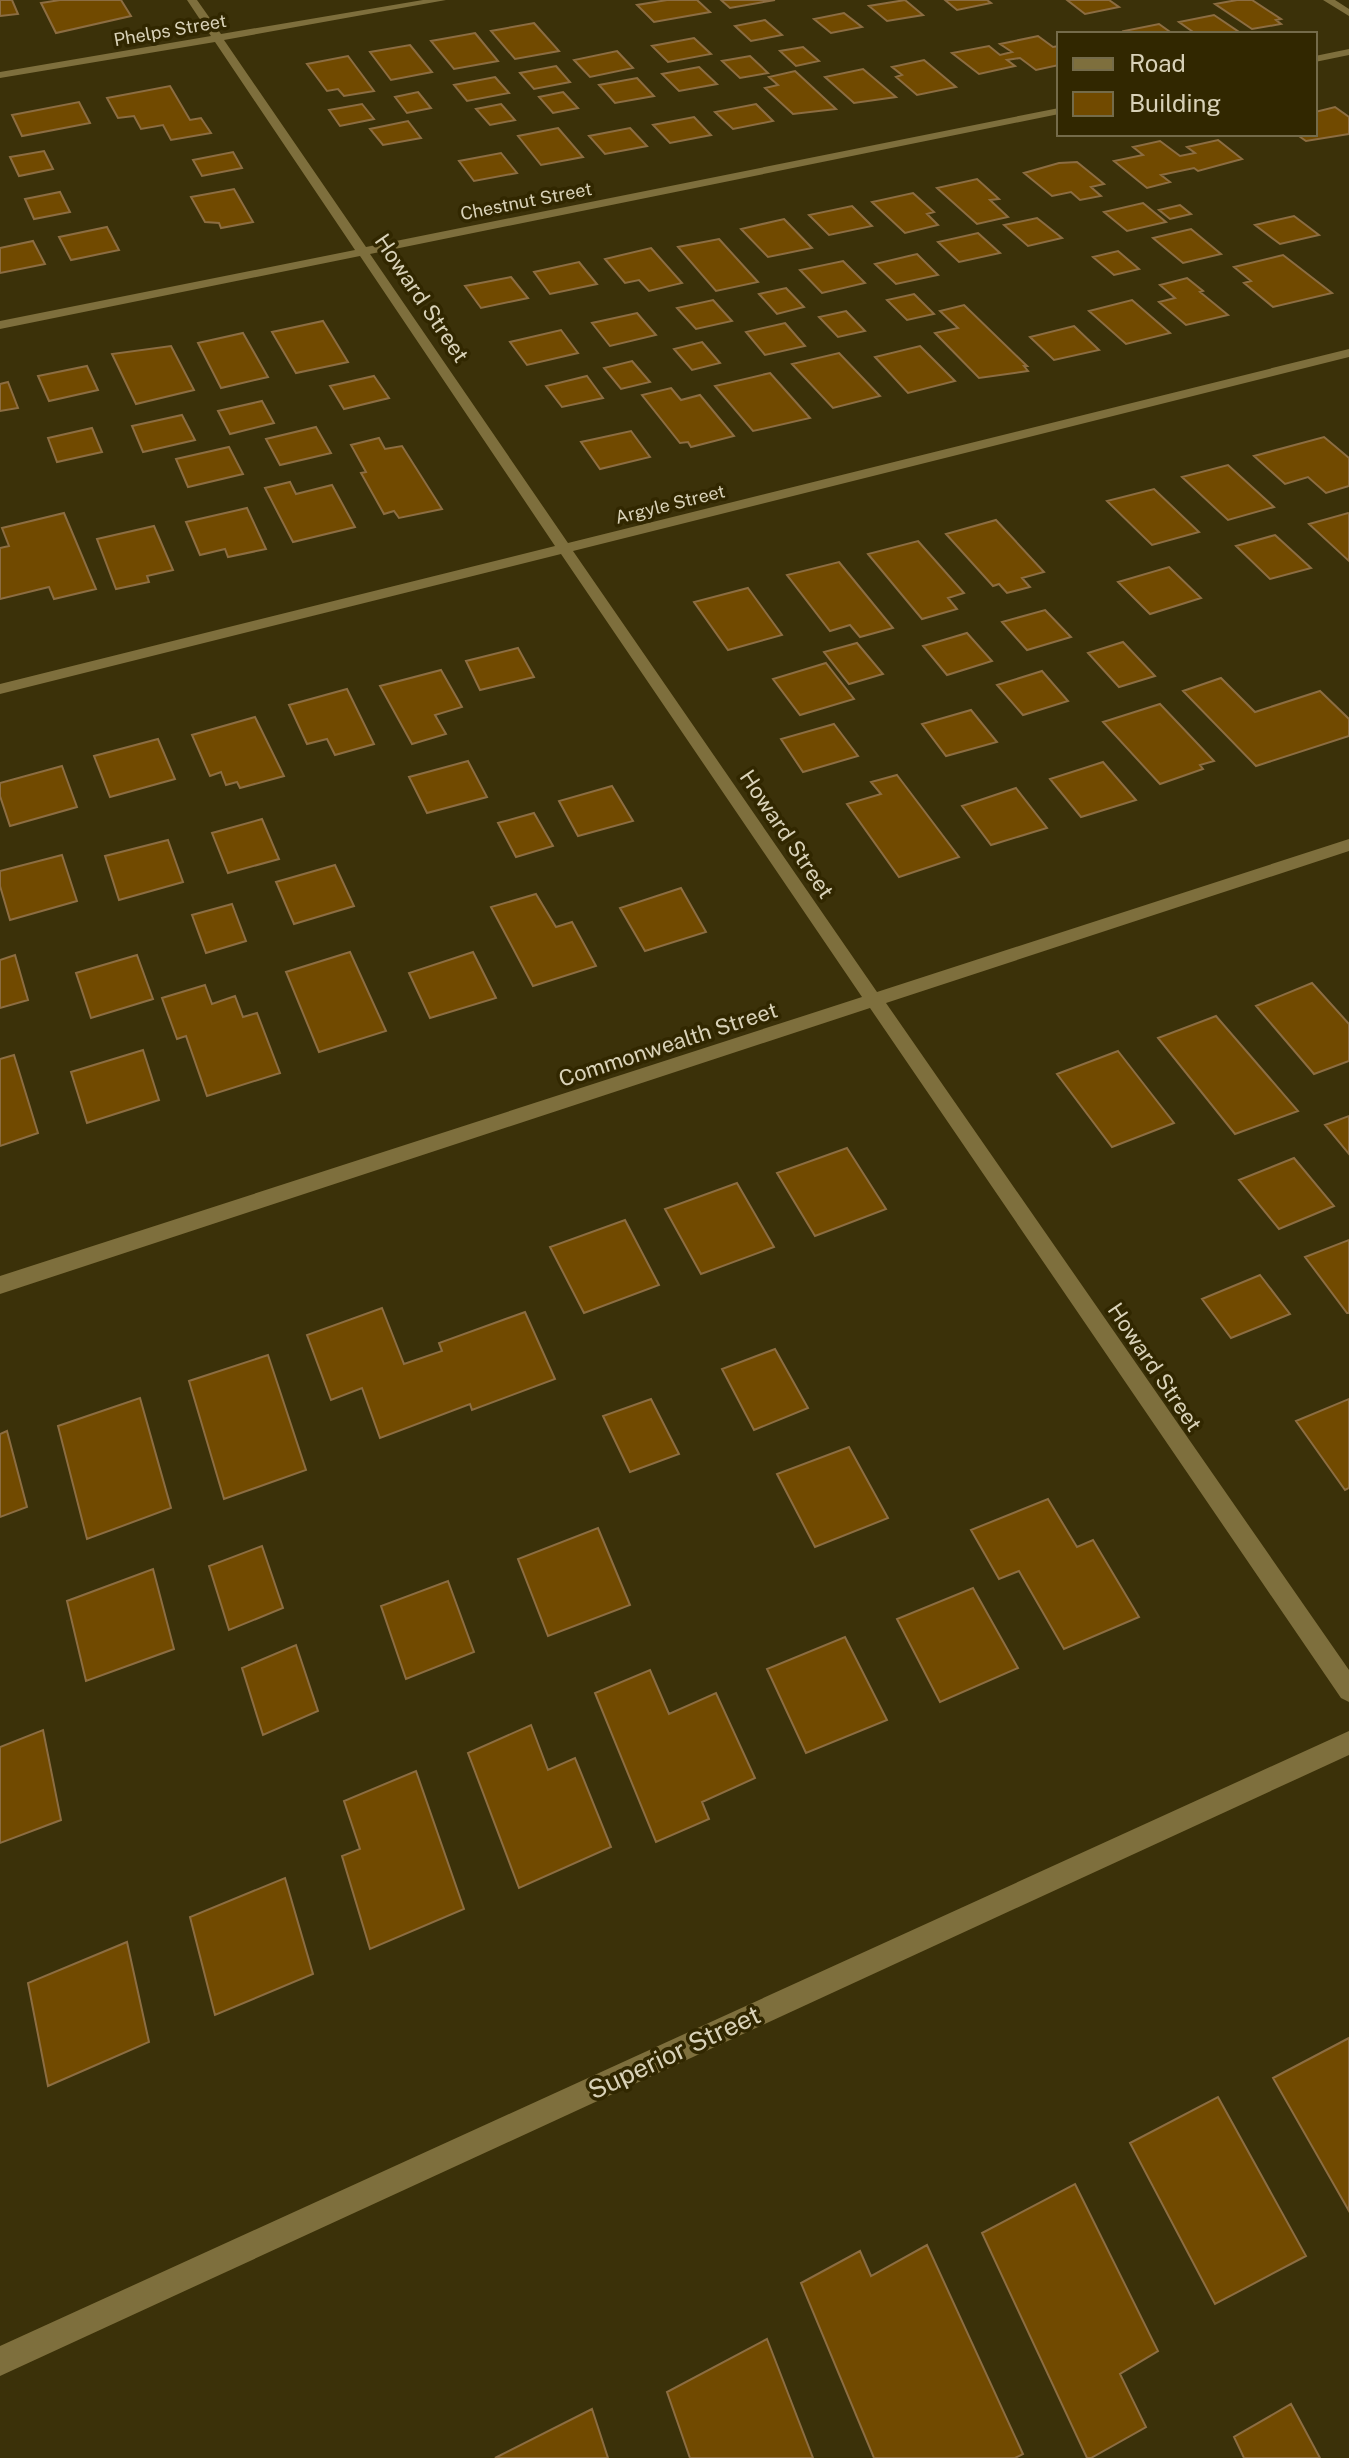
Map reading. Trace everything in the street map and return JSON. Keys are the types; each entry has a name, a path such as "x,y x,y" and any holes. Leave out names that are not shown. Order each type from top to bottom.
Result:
{"street":[{"name":"Howard Street","path":"192,0 567,548 837,950 877,1001 1349,1690"},
{"name":"Phelps Street","path":"0,75 441,0"},
{"path":"1328,0 1349,13"},
{"path":"1317,59 1349,52"},
{"name":"Chestnut Street","path":"0,325 1057,111"},
{"name":"Argyle Street","path":"0,689 1349,353"},
{"name":"Commonwealth Street","path":"0,1285 1349,845"},
{"name":"Superior Street","path":"0,2361 1349,1743"}],"building":[{"path":"0,0 12,0 18,14 0,16"},
{"path":"121,0 131,16 56,33 41,3"},
{"path":"667,0 697,0 710,12 654,22 637,5"},
{"path":"721,0 775,0 730,8"},
{"path":"905,0 923,15 887,21 869,6"},
{"path":"945,0 987,0 991,3 957,10"},
{"path":"1067,0 1109,0 1119,7 1085,14"},
{"path":"1252,0 1281,19 1276,20 1281,24 1252,29 1215,4"},
{"path":"844,13 862,27 831,33 814,19"},
{"path":"1214,15 1239,32 1193,32 1179,22"},
{"path":"765,20 782,35 751,41 735,26"},
{"path":"534,23 559,51 515,59 491,31"},
{"path":"1159,24 1170,32 1125,32"},
{"path":"475,33 498,61 454,69 431,41"},
{"path":"1038,36 1053,47 1057,46 1057,65 1036,70 1020,58 1007,60 1015,66 979,74 952,53 989,46 1000,55 1012,52 1000,44"},
{"path":"694,38 711,54 668,62 652,46"},
{"path":"410,45 432,72 391,80 370,52"},
{"path":"803,47 819,61 796,66 780,51"},
{"path":"617,51 633,68 590,77 574,60"},
{"path":"348,56 374,91 344,96 338,89 327,91 307,64"},
{"path":"750,56 768,73 740,78 722,61"},
{"path":"924,60 956,87 917,95 896,77 902,75 892,67"},
{"path":"556,66 570,82 534,89 520,73"},
{"path":"699,67 717,84 679,91 662,74"},
{"path":"863,69 896,97 854,103 825,77"},
{"path":"795,71 836,109 793,114 765,88 778,85 769,77"},
{"path":"495,77 509,93 467,101 454,85"},
{"path":"637,78 654,96 615,103 599,85"},
{"path":"170,86 190,120 201,118 211,133 171,140 163,125 141,129 134,116 118,118 107,98"},
{"path":"418,92 431,108 407,113 395,97"},
{"path":"563,92 578,108 553,113 539,97"},
{"path":"79,102 90,123 22,136 12,115"},
{"path":"362,104 374,119 340,126 329,110"},
{"path":"501,104 515,120 490,125 476,109"},
{"path":"756,104 773,121 733,129 715,112"},
{"path":"1335,107 1349,117 1349,134 1306,141 1299,136 1317,136 1317,112"},
{"path":"694,117 711,135 670,143 653,125"},
{"path":"408,121 421,138 383,145 370,129"},
{"path":"558,128 583,157 541,165 518,136"},
{"path":"630,128 647,146 605,154 589,136"},
{"path":"1218,140 1242,159 1198,171 1194,168 1161,175 1170,182 1147,188 1114,161 1143,155 1133,147 1160,141 1180,156 1195,153 1187,147"},
{"path":"44,151 53,169 19,176 10,157"},
{"path":"233,152 242,168 202,176 193,160"},
{"path":"501,153 517,173 474,181 459,161"},
{"path":"1077,162 1104,184 1091,187 1101,196 1080,200 1071,192 1052,196 1024,173 1059,163"},
{"path":"977,179 999,199 990,200 1008,217 977,224 937,188"},
{"path":"234,189 253,222 221,228 219,223 205,222 191,197"},
{"path":"60,192 70,212 34,219 25,199"},
{"path":"913,193 934,212 927,214 938,225 905,233 872,202"},
{"path":"1143,203 1166,222 1127,231 1104,212"},
{"path":"1180,205 1191,214 1170,219 1159,210"},
{"path":"852,206 872,226 829,235 809,215"},
{"path":"1294,216 1319,235 1280,244 1255,225"},
{"path":"1037,218 1062,238 1028,246 1004,225"},
{"path":"784,219 812,248 768,257 741,229"},
{"path":"107,227 119,250 71,260 59,237"},
{"path":"1191,229 1221,254 1183,263 1153,238"},
{"path":"978,233 1000,253 959,262 938,242"},
{"path":"719,239 758,282 716,291 678,247"},
{"path":"33,241 45,264 0,273 0,248"},
{"path":"651,248 682,283 649,291 639,280 625,283 605,259"},
{"path":"1118,251 1139,269 1114,275 1093,257"},
{"path":"917,254 938,275 896,284 875,264"},
{"path":"1283,255 1332,293 1273,307 1244,283 1251,281 1234,267"},
{"path":"843,261 865,283 822,293 800,270"},
{"path":"579,262 597,284 550,294 534,272"},
{"path":"511,277 528,298 481,308 465,286"},
{"path":"1187,278 1228,315 1186,325 1159,302 1175,298 1160,285"},
{"path":"786,288 804,307 777,314 759,294"},
{"path":"914,294 934,314 907,320 887,300"},
{"path":"713,300 732,321 696,329 677,308"},
{"path":"1132,300 1170,333 1126,344 1089,311"},
{"path":"964,305 1027,366 1024,366 1028,371 979,378 935,333 958,328 940,311"},
{"path":"846,311 865,331 838,337 819,317"},
{"path":"637,313 656,335 610,346 592,323"},
{"path":"323,321 348,362 296,373 272,332"},
{"path":"785,323 805,346 765,355 746,332"},
{"path":"1074,326 1099,350 1054,360 1030,337"},
{"path":"561,330 578,353 527,365 510,342"},
{"path":"243,333 268,377 221,388 198,343"},
{"path":"702,342 720,363 692,370 674,349"},
{"path":"171,346 194,390 136,404 112,354"},
{"path":"920,346 955,381 908,393 875,357"},
{"path":"839,353 880,396 833,408 792,364"},
{"path":"632,361 650,382 621,389 604,368"},
{"path":"87,366 98,390 49,401 38,376"},
{"path":"770,373 810,418 753,431 715,386"},
{"path":"374,376 389,398 344,409 330,386"},
{"path":"587,376 603,398 562,407 546,386"},
{"path":"8,382 18,408 0,411 0,384"},
{"path":"671,388 681,400 700,395 734,436 691,447 688,442 680,443 642,395"},
{"path":"262,401 274,423 230,434 218,411"},
{"path":"182,415 195,440 143,452 132,426"},
{"path":"316,427 331,453 280,465 266,439"},
{"path":"92,428 102,452 57,462 48,438"},
{"path":"631,431 650,457 600,469 581,442"},
{"path":"1324,437 1349,458 1349,486 1326,493 1308,477 1285,484 1254,456"},
{"path":"379,438 385,449 402,446 442,509 399,518 394,511 384,514 361,473 366,472 351,445"},
{"path":"229,447 243,474 188,487 176,459"},
{"path":"1228,465 1274,507 1228,520 1182,477"},
{"path":"290,482 296,494 332,485 355,527 293,542 265,488"},
{"path":"1154,489 1199,532 1152,545 1107,501"},
{"path":"247,508 266,549 228,557 225,549 200,555 186,522"},
{"path":"64,513 96,589 54,599 49,587 0,599 0,548 9,546 2,528"},
{"path":"1349,514 1349,561 1309,524"},
{"path":"996,520 1044,572 1022,578 1030,587 1007,593 999,584 993,586 946,534"},
{"path":"154,526 173,570 147,576 149,582 116,589 97,539"},
{"path":"1275,535 1311,568 1270,579 1236,546"},
{"path":"918,541 964,593 948,598 957,609 922,619 868,554"},
{"path":"839,562 893,628 860,637 850,625 830,631 787,575"},
{"path":"1169,567 1201,598 1150,614 1118,582"},
{"path":"748,588 782,635 728,650 694,602"},
{"path":"1045,610 1071,637 1027,650 1002,622"},
{"path":"967,633 992,661 947,675 923,646"},
{"path":"1123,642 1155,676 1119,687 1088,653"},
{"path":"857,643 883,674 849,684 824,652"},
{"path":"518,648 534,677 480,690 466,661"},
{"path":"826,663 854,699 800,715 773,679"},
{"path":"441,670 462,707 435,715 446,734 412,744 380,686"},
{"path":"1042,671 1068,701 1023,715 997,685"},
{"path":"1221,678 1255,712 1320,691 1349,719 1349,736 1256,766 1183,691"},
{"path":"347,689 374,744 335,755 327,739 307,744 289,705"},
{"path":"1160,704 1214,761 1200,765 1203,769 1160,784 1103,722"},
{"path":"971,710 997,742 946,756 922,724"},
{"path":"255,717 284,776 240,788 237,782 226,785 221,772 210,776 192,735"},
{"path":"834,724 858,756 803,772 781,739"},
{"path":"158,739 175,779 110,797 94,756"},
{"path":"468,761 487,797 427,813 409,777"},
{"path":"1103,762 1136,800 1081,817 1050,779"},
{"path":"62,766 77,807 10,826 0,796 0,783"},
{"path":"897,775 959,857 899,877 847,804 881,794 871,782"},
{"path":"612,786 633,821 578,836 559,801"},
{"path":"1016,788 1047,828 991,845 962,806"},
{"path":"534,813 553,846 516,857 498,823"},
{"path":"262,819 279,859 228,873 212,833"},
{"path":"168,840 183,882 119,900 105,856"},
{"path":"62,855 77,901 10,920 0,886 0,871"},
{"path":"335,865 354,906 294,924 276,882"},
{"path":"681,888 706,932 645,951 620,908"},
{"path":"536,894 556,927 572,922 596,966 533,986 491,907"},
{"path":"232,904 246,941 206,953 192,915"},
{"path":"350,952 386,1031 319,1052 286,972"},
{"path":"473,952 496,998 430,1018 409,973"},
{"path":"15,955 28,1000 0,1008 0,960"},
{"path":"137,955 153,999 91,1018 76,973"},
{"path":"1312,983 1349,1024 1349,1061 1314,1074 1256,1006"},
{"path":"205,985 212,1004 235,996 243,1017 257,1013 280,1073 207,1096 186,1036 177,1039 162,998"},
{"path":"1216,1016 1298,1111 1235,1134 1158,1038"},
{"path":"143,1050 159,1100 87,1123 71,1072"},
{"path":"1118,1051 1174,1123 1112,1147 1057,1074"},
{"path":"14,1055 38,1133 0,1146 0,1059"},
{"path":"1349,1116 1349,1154 1325,1125"},
{"path":"847,1148 886,1209 815,1236 777,1173"},
{"path":"1294,1158 1334,1206 1279,1229 1239,1180"},
{"path":"737,1183 774,1247 701,1274 665,1209"},
{"path":"625,1220 659,1285 584,1313 550,1247"},
{"path":"1349,1240 1349,1313 1347,1313 1305,1257"},
{"path":"1260,1275 1290,1314 1231,1338 1202,1299"},
{"path":"382,1308 404,1364 442,1351 439,1343 525,1312 555,1379 472,1410 470,1404 380,1438 362,1388 331,1400 307,1335"},
{"path":"775,1349 808,1408 754,1430 722,1369"},
{"path":"268,1355 306,1470 224,1499 189,1381"},
{"path":"140,1398 171,1508 87,1539 58,1426"},
{"path":"651,1399 679,1454 630,1472 603,1416"},
{"path":"1349,1399 1349,1488 1345,1490 1296,1421"},
{"path":"7,1431 27,1507 0,1517 0,1434"},
{"path":"849,1447 888,1518 815,1547 777,1474"},
{"path":"1048,1499 1077,1547 1093,1540 1139,1617 1064,1649 1019,1571 999,1579 971,1530"},
{"path":"598,1528 630,1605 548,1636 518,1559"},
{"path":"262,1546 283,1608 229,1630 209,1566"},
{"path":"153,1569 174,1649 86,1681 67,1601"},
{"path":"448,1581 474,1652 406,1679 381,1606"},
{"path":"973,1588 1018,1668 940,1702 897,1619"},
{"path":"845,1637 887,1720 806,1753 767,1669"},
{"path":"296,1645 318,1711 263,1735 242,1668"},
{"path":"650,1670 669,1714 716,1693 755,1778 702,1802 709,1819 656,1842 595,1693"},
{"path":"531,1725 548,1770 575,1758 611,1847 519,1888 468,1753"},
{"path":"43,1730 61,1820 0,1843 0,1747"},
{"path":"416,1771 464,1909 370,1949 342,1856 360,1849 344,1801"},
{"path":"285,1878 313,1974 215,2015 190,1917"},
{"path":"127,1942 149,2042 48,2086 28,1983"},
{"path":"1349,2038 1349,2211 1273,2078"},
{"path":"1218,2097 1306,2256 1215,2304 1130,2143"},
{"path":"1075,2184 1158,2351 1120,2374 1146,2427 1091,2458 1087,2458 982,2233"},
{"path":"927,2245 1023,2454 1015,2458 874,2458 801,2283 860,2251 871,2276"},
{"path":"767,2339 813,2458 690,2458 667,2392"},
{"path":"1291,2404 1320,2458 1244,2458 1234,2437"},
{"path":"592,2409 608,2458 495,2458"}]}
